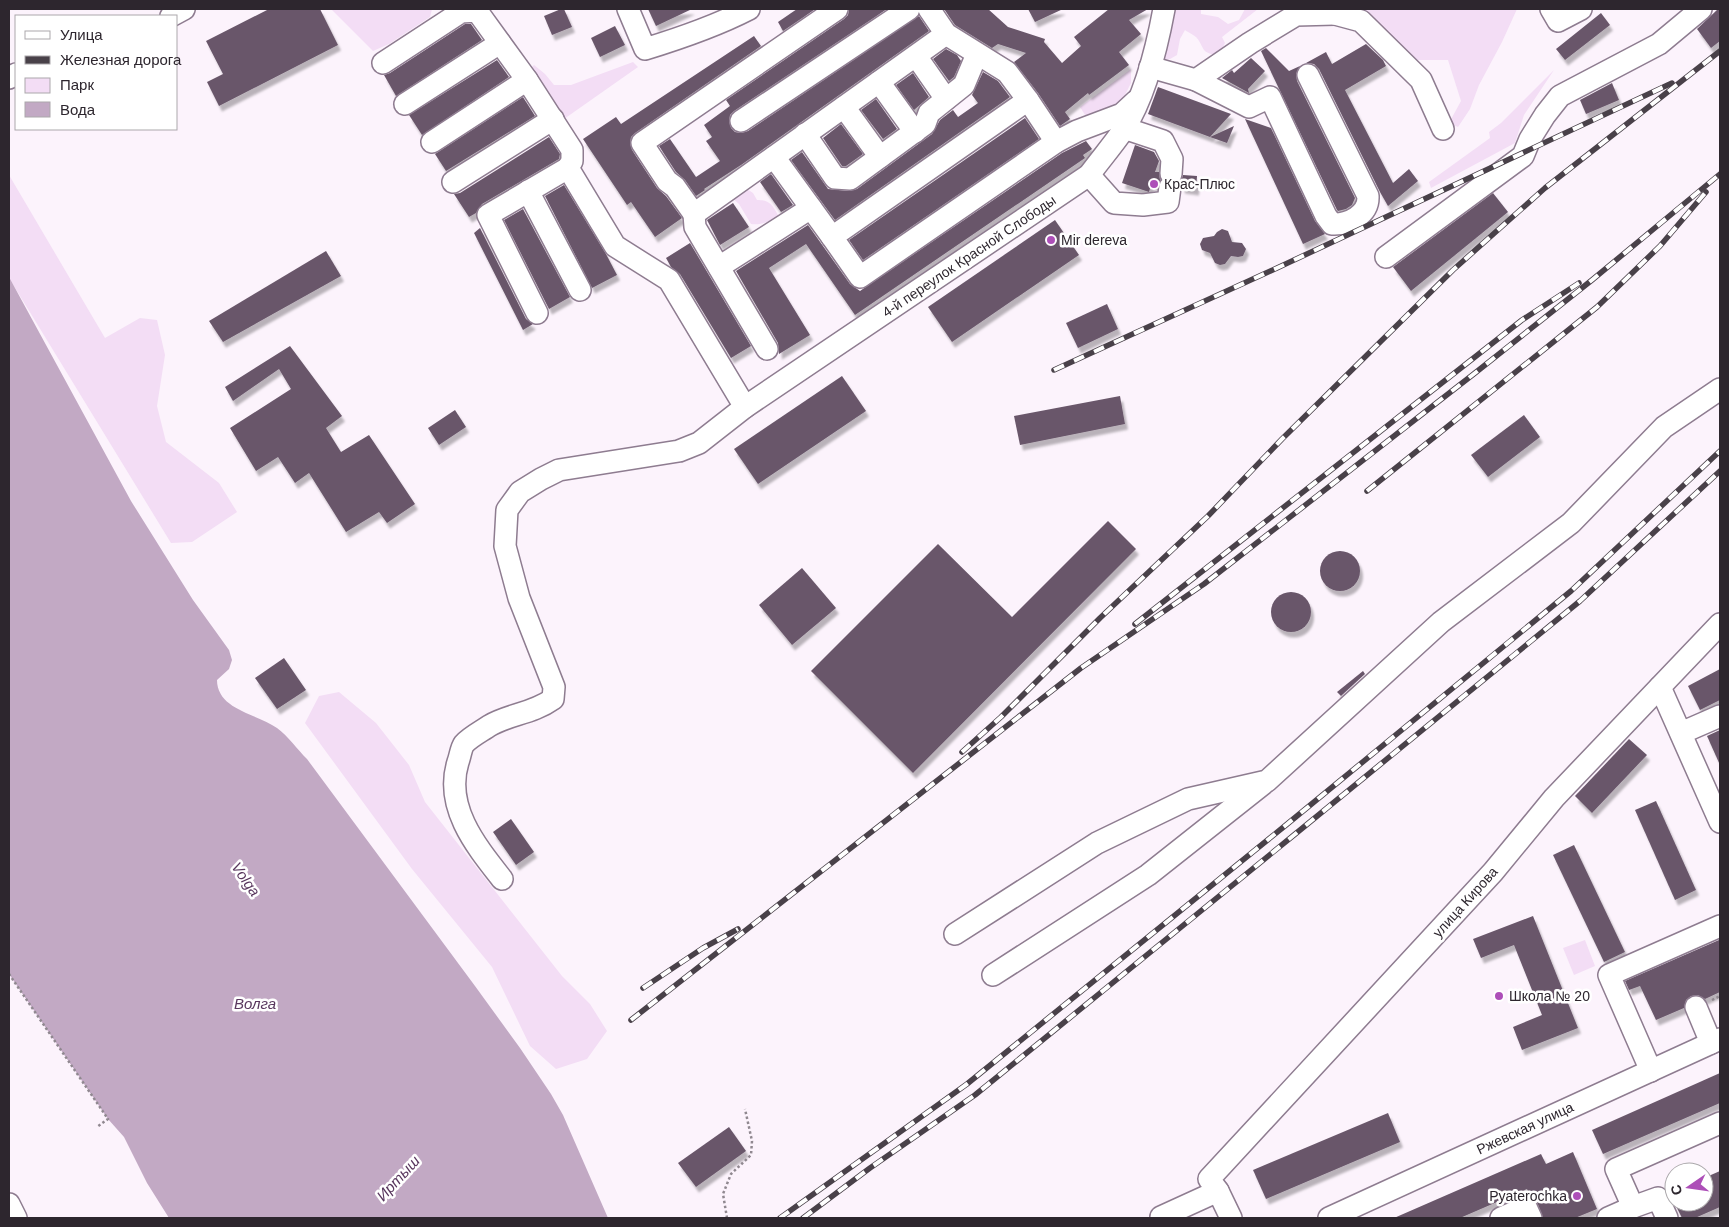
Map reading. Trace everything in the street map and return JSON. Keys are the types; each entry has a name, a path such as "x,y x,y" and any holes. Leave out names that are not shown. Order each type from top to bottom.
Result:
{"street":[{"path":"628,9 645,49 682,38 724,22 749,9"},
{"path":"768,349 695,227 694,214 675,187 667,181 642,143 837,9"},
{"path":"741,121 909,9"},
{"path":"929,9 946,34 1007,72 1056,142"},
{"name":"4-й переулок Красной Слободы","path":"502,879 478,848 462,820 454,791 456,768 464,744 491,725 541,708 553,700 554,687 519,598 504,546 507,510 520,492 559,470 680,451 699,443 745,407 1089,175 1124,128 1139,99 1150,67 1164,9"},
{"path":"1550,9 1558,21 1581,9"},
{"path":"1386,257 1523,156 1530,139 1560,96 1659,44 1700,9"},
{"path":"382,63 461,12 477,11 553,119 572,150 572,161 568,168 481,219 537,313"},
{"path":"1196,80 1250,43 1296,15 1338,12 1361,21 1421,80 1443,129"},
{"path":"694,214 946,34"},
{"path":"405,104 500,44"},
{"path":"805,134 835,178 850,179 925,124 929,113 964,85 978,54"},
{"path":"916,56 946,99"},
{"path":"1150,67 1196,80 1249,107 1270,98 1326,216 1332,224 1341,224 1352,220 1365,211 1368,196 1308,75"},
{"path":"432,142 527,80"},
{"path":"879,82 915,132"},
{"path":"774,157 860,277 1056,142 1077,131 1122,114 1139,99"},
{"path":"832,236 1028,100"},
{"path":"844,107 880,157"},
{"path":"453,182 553,119"},
{"path":"1089,175 1114,203 1143,205 1168,202 1172,159 1163,141 1124,128"},
{"path":"568,168 614,246 669,280 745,407"},
{"path":"528,191 580,290"},
{"path":"719,267 811,208"},
{"path":"993,975 1148,875 1267,781 1442,622 1571,523 1664,427 1720,389"},
{"name":"улица Кирова","path":"1214,1185 1487,879 1554,798 1720,624"},
{"path":"1660,687 1720,822"},
{"path":"1681,733 1720,716"},
{"path":"956,934 1097,843 1188,799 1267,781"},
{"path":"1651,1070 1609,975 1720,926"},
{"path":"1696,1007 1716,1041"},
{"name":"Ржевская улица","path":"1329,1218 1355,1213 1651,1070 1716,1041"},
{"path":"1632,1207 1616,1169 1720,1123"},
{"path":"1162,1218 1214,1185 1231,1218"},
{"path":"1608,1218 1658,1198 1667,1218"},
{"path":"9,1204 16,1218"},
{"path":"1501,1218 1526,1207 1531,1218"}],"path":[{"path":"9,974 108,1119 98,1127"},
{"path":"727,1218 722,1194 731,1174 750,1155 752,1141 745,1109"}],"green space":[{"path":"331,9 432,9 430,17 389,44 373,51"},
{"path":"1175,9 1201,9 1201,14 1218,17 1228,24 1239,20 1245,9 1258,9 1222,37 1225,43 1222,49 1214,55 1203,49 1198,39 1185,30 1180,39 1177,55 1163,60"},
{"path":"1357,9 1517,9 1479,85 1470,109 1458,127 1449,123 1461,101 1448,60 1408,60 1354,11"},
{"path":"633,62 638,67 564,119 531,68 534,65 554,85 571,85"},
{"path":"1131,69 1131,83 1120,105 1089,121 1080,107"},
{"path":"1554,70 1524,115 1515,143 1431,188 1429,182 1490,138 1489,132 1501,123"},
{"path":"9,175 105,338 140,318 157,320 165,355 157,406 166,442 219,483 237,512 192,542 171,543 9,278"},
{"path":"744,187 753,193 757,200 770,203 778,215 772,220 751,224 739,204 731,197"},
{"path":"339,692 376,723 409,765 425,802 562,976 590,1004 607,1031 587,1059 556,1069 530,1046 492,967 412,869 305,723 319,696"},
{"path":"1585,940 1595,966 1574,975 1563,948"}],"water":[{"name":"Волга","path":"9,277 131,501 193,600 229,650 232,660 229,669 217,680 219,690 224,698 231,705 277,728 307,759 475,986 551,1094 563,1115 608,1218 169,1218 147,1183 124,1137 108,1119 9,974"}],"building":[{"path":"269,9 320,9 338,45 219,106 207,82 223,74 206,41"},
{"path":"564,9 572,27 552,35 544,16"},
{"path":"648,9 692,9 656,26"},
{"path":"797,9 814,10 783,31 778,22"},
{"path":"849,9 887,9 734,111 730,115 729,121 731,128 735,132 748,131 919,16 929,31 696,196 685,180 676,172 659,146 670,139 696,177 720,161 706,141 712,137 704,125 730,106 726,100 844,19 848,15"},
{"path":"944,9 988,9 1008,27 1045,39 1044,42 1062,63 1081,46 1074,37 1109,9 1148,9 1129,20 1141,34 1119,52 1129,65 1089,95 1088,93 1065,112 1070,119 1060,126 1014,62 1026,53 998,44 992,48 955,25"},
{"path":"1028,9 1063,9 1035,22"},
{"path":"1720,9 1720,41 1711,48 1697,29"},
{"path":"1601,13 1610,25 1565,60 1556,49"},
{"path":"465,24 471,24 482,40 396,96 384,75 390,73"},
{"path":"615,26 625,45 600,57 591,38"},
{"path":"754,36 761,46 631,137 632,150 657,188 666,196 682,218 655,237 631,202 627,205 583,139 616,117 621,124"},
{"path":"1366,44 1383,60 1386,66 1345,90 1393,183 1409,169 1418,181 1388,206 1319,69 1314,64 1306,63 1326,52 1332,64"},
{"path":"1266,48 1289,71 1300,66 1296,74 1297,81 1355,198 1352,205 1346,209 1337,210 1261,51"},
{"path":"946,49 957,55 961,61 954,77 949,81 933,59"},
{"path":"1251,58 1265,71 1248,89 1249,93 1222,78 1232,70 1234,73"},
{"path":"497,60 509,77 422,135 409,115"},
{"path":"983,72 998,81 1010,97 835,220 791,160 802,152 828,189 849,191 857,189 932,134 940,120 953,110 958,117 978,103 972,95"},
{"path":"913,73 929,97 914,110 896,85"},
{"path":"1612,83 1619,100 1586,114 1580,100"},
{"path":"1158,87 1231,114 1210,137 1148,114"},
{"path":"523,97 535,116 446,171 435,154"},
{"path":"876,99 897,129 883,139 861,110"},
{"path":"1025,118 1039,139 863,260 849,240"},
{"path":"1245,119 1271,128 1315,221 1325,234 1303,244"},
{"path":"841,124 863,154 846,166 842,166 823,138"},
{"path":"1234,126 1227,143 1210,137"},
{"path":"549,137 560,154 559,159 482,204 476,213 469,217 454,194 460,193"},
{"path":"1086,141 1092,149 1083,155 1085,158 855,315 806,244 769,268 810,335 779,354 778,343 736,271 808,225 850,284 860,291 1062,153"},
{"path":"1135,145 1154,152 1159,161 1155,172 1159,172 1160,180 1158,186 1151,185 1149,192 1122,183"},
{"path":"771,174 793,205 781,212 760,182"},
{"path":"1183,175 1197,176 1196,190 1182,188 1181,181"},
{"path":"564,185 617,275 592,288 545,196"},
{"path":"1493,193 1508,212 1411,291 1393,267"},
{"path":"733,203 749,227 720,245 707,220"},
{"path":"523,209 570,297 549,309 504,220"},
{"path":"1055,220 1079,255 952,342 928,307"},
{"path":"480,228 526,319 533,324 523,330 474,233"},
{"path":"1222,229 1228,231 1232,242 1242,243 1246,249 1243,256 1231,256 1225,264 1220,265 1215,263 1210,253 1202,250 1200,244 1203,238 1214,236"},
{"path":"690,243 751,346 731,358 680,274 671,267 666,258"},
{"path":"326,251 341,276 223,342 209,321"},
{"path":"1107,304 1118,329 1078,348 1066,323"},
{"path":"290,346 342,416 326,428 341,452 369,435 415,504 387,523 379,512 346,532 309,473 295,483 278,457 256,471 230,428 291,389 279,369 233,401 225,387"},
{"path":"842,376 866,411 758,484 734,449"},
{"path":"1120,396 1125,424 1020,445 1014,416"},
{"path":"455,410 466,427 439,445 428,428"},
{"path":"1524,415 1540,437 1488,477 1471,455"},
{"path":"1108,521 1136,549 913,773 811,671 938,544 1012,617"},
{"path":"1344,551 1351,554 1357,560 1360,571 1359,579 1351,588 1344,591 1336,591 1329,588 1321,579 1320,567 1323,560 1332,552"},
{"path":"802,568 836,608 792,645 759,605"},
{"path":"1295,592 1302,595 1308,601 1311,612 1310,620 1302,629 1295,632 1287,632 1280,629 1272,620 1271,608 1274,601 1283,593"},
{"path":"284,658 306,690 277,709 255,678"},
{"path":"1720,669 1720,700 1700,710 1688,686"},
{"path":"1363,671 1365,674 1341,696 1337,692"},
{"path":"1720,730 1720,765 1707,736"},
{"path":"1629,739 1647,755 1592,813 1575,796"},
{"path":"1656,801 1696,890 1675,900 1635,810"},
{"path":"511,819 534,852 516,865 493,832"},
{"path":"1574,845 1625,952 1604,962 1553,855"},
{"path":"1533,916 1578,1028 1522,1050 1513,1027 1542,1015 1514,945 1481,958 1473,939"},
{"path":"1719,940 1720,992 1705,999 1698,995 1691,996 1686,1000 1684,1008 1656,1020 1640,986 1629,990 1625,981"},
{"path":"1720,1073 1720,1103 1603,1154 1592,1130"},
{"path":"1388,1113 1400,1142 1266,1199 1253,1170"},
{"path":"729,1127 746,1151 696,1187 678,1163"},
{"path":"1573,1152 1597,1209 1575,1218 1543,1218 1537,1202 1530,1196 1527,1189 1460,1218 1394,1218 1541,1154 1546,1164"},
{"path":"1720,1171 1720,1207 1714,1210 1714,1174"},
{"path":"1679,1212 1709,1212 1695,1218 1682,1218"}],"railway":[{"path":"962,752 1001,717 1100,618 1208,516 1282,439 1453,270 1545,188 1720,51"},
{"path":"1054,370 1672,83"},
{"path":"631,1020 1081,668 1204,584 1475,373 1592,280 1720,174"},
{"path":"1367,491 1597,307 1660,246 1706,192"},
{"path":"1135,624 1522,320 1579,283"},
{"path":"780,1218 967,1084 1286,825 1571,591 1720,451"},
{"path":"803,1218 870,1168 975,1095 1580,601 1720,471"},
{"path":"643,988 703,948 738,929"}],"place":[{"name":"Крас-Плюс","path":"1154,184"},
{"name":"Mir dereva","path":"1051,240"},
{"name":"Школа № 20","path":"1499,996"},
{"name":"Pyaterochka","path":"1577,1196"}],"water label":[{"name":"Volga","path":"246,879"},
{"name":"Иртыш","path":"398,1178"}]}
